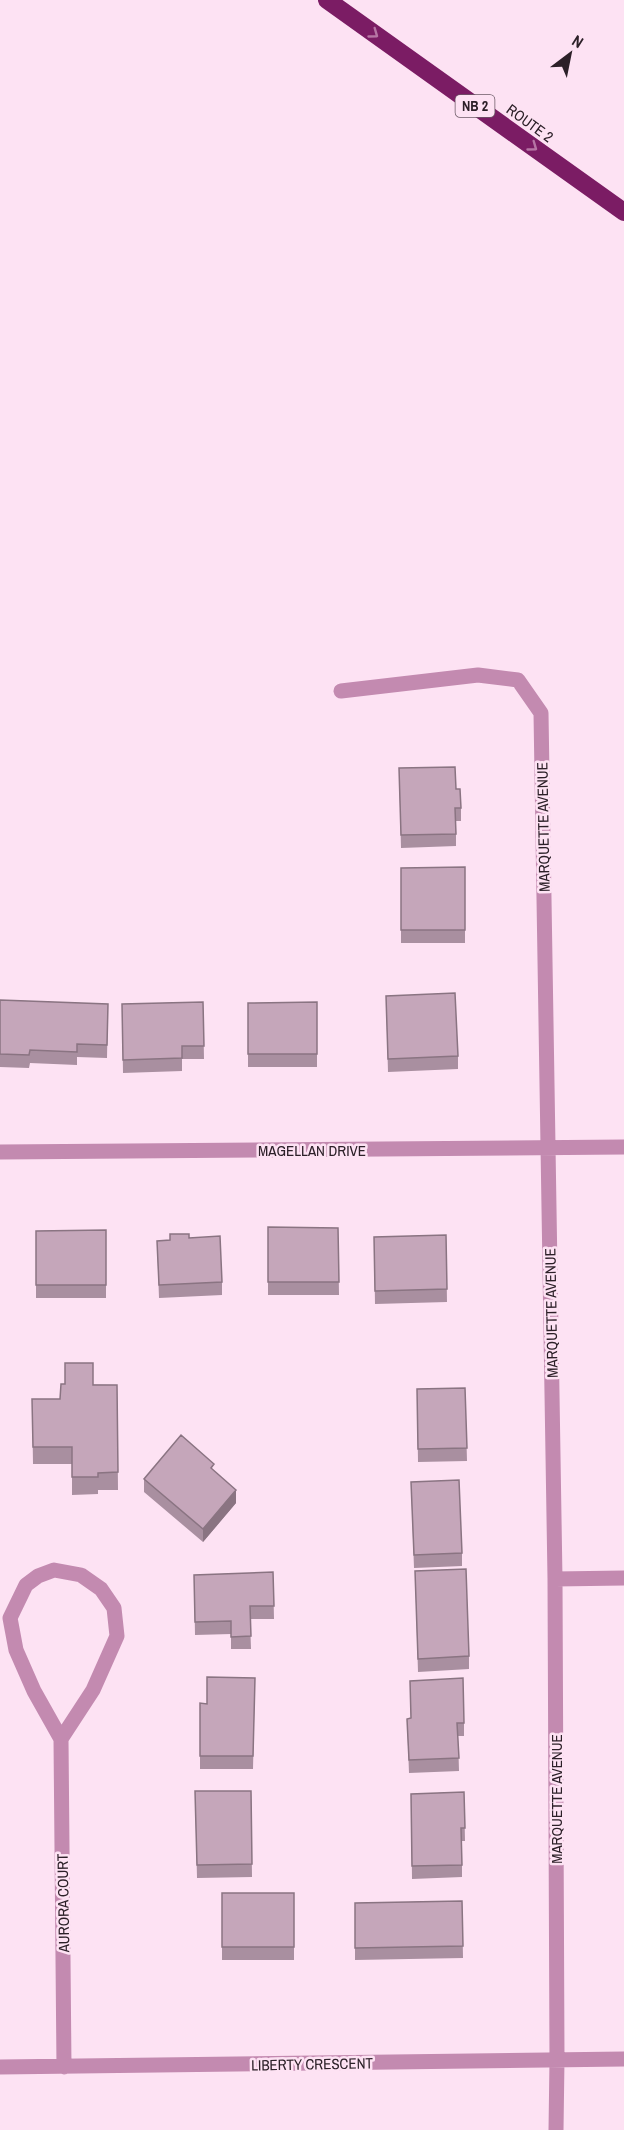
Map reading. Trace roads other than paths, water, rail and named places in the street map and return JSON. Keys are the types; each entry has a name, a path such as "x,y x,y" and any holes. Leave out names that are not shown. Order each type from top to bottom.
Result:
{"highway":[{"name":"ROUTE 2","path":"327,0 624,212"}],"street":[{"name":"MARQUETTE AVENUE","path":"341,691 478,675 518,680 541,713 555,1579 556,2130"},
{"name":"MAGELLAN DRIVE","path":"0,1152 624,1147"},
{"name":"AURORA COURT","path":"61,1739 93,1690 117,1636 114,1608 101,1589 81,1575 54,1570 38,1576 26,1585 10,1618 16,1650 34,1691 61,1739 64,2067"},
{"path":"555,1579 624,1578"},
{"name":"LIBERTY CRESCENT","path":"0,2067 624,2059"}]}
